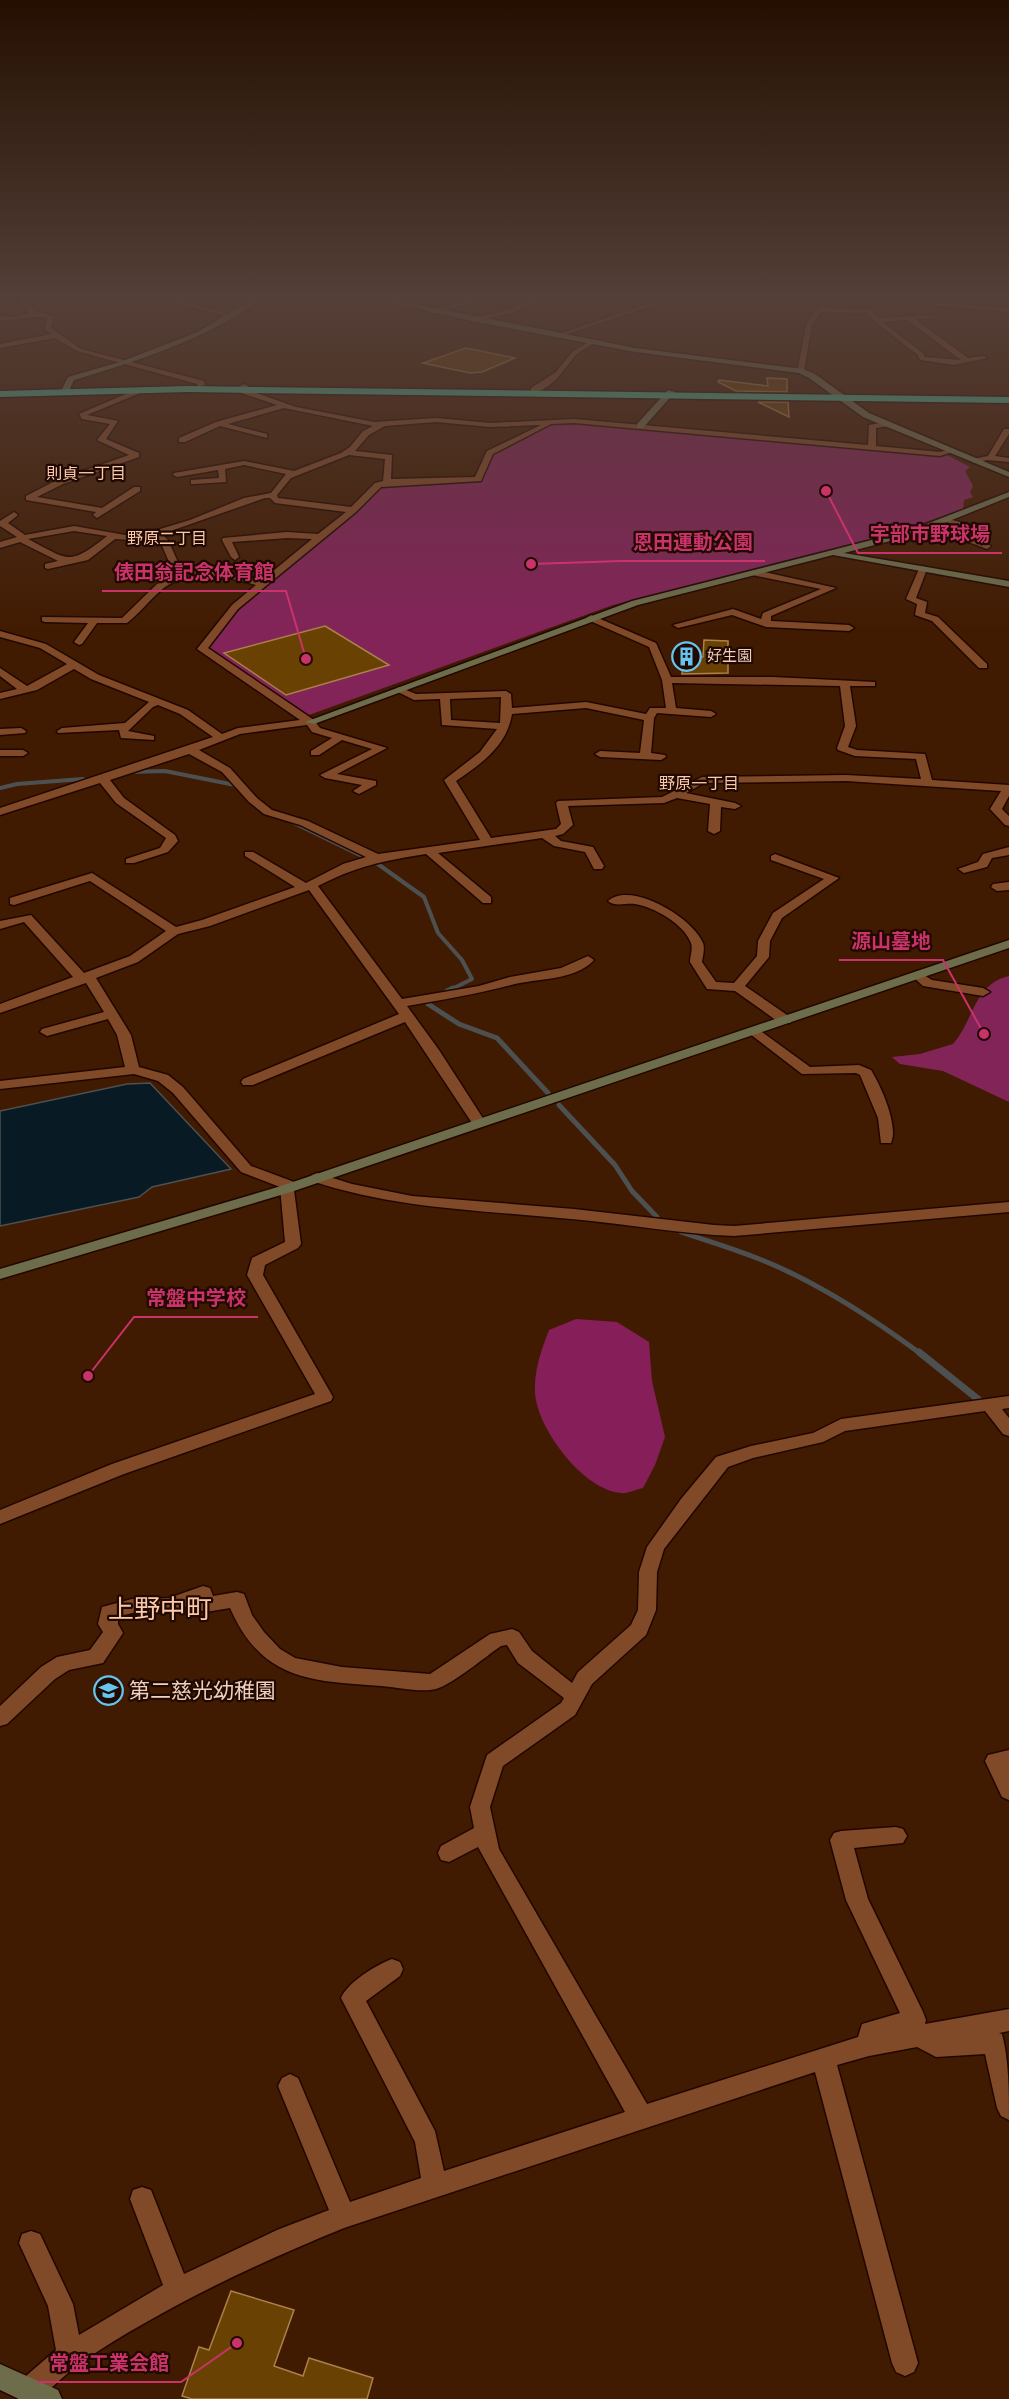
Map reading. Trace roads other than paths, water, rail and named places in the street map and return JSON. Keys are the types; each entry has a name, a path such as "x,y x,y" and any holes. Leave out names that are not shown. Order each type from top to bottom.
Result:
{"street":[{"path":"100,407 83,414 85,417 115,423 101,440 136,455 60,482 29,498 104,511"},
{"path":"182,440 219,424 279,407"},
{"path":"287,407 382,424 436,420 490,425 547,422 640,426 940,454 951,451"},
{"path":"640,426 657,407"},
{"path":"853,407 886,424 1009,476"},
{"path":"359,791 372,783 325,775 382,748 316,730 310,722 202,648 235,607 353,510 378,485 388,482 478,479 490,453 547,425 547,422"},
{"path":"219,424 264,436"},
{"path":"177,475 221,466 254,464 293,473 315,468 348,453 366,433 382,424"},
{"path":"872,447 872,426 886,424"},
{"path":"990,459 998,442 1007,432"},
{"path":"348,453 390,457 386,478 388,482"},
{"path":"976,461 1009,460"},
{"path":"194,482 223,480 221,466"},
{"path":"273,495 293,473"},
{"path":"78,528 137,489"},
{"path":"0,545 23,538 78,528 128,538 155,533 246,502 261,494 273,495"},
{"path":"0,812 190,750 220,737 252,728 310,722 635,603 831,553 948,520 1009,494"},
{"path":"273,495 275,500 353,510"},
{"path":"14,515 1,523 65,561"},
{"path":"948,520 981,531 969,539 987,546"},
{"path":"155,533 164,540 178,571 187,574"},
{"path":"48,566 85,558 114,535"},
{"path":"235,556 224,536 305,535 320,537"},
{"path":"831,553 1009,584"},
{"path":"923,569 911,599 922,602 920,615 935,619 983,666"},
{"path":"755,573 831,588 766,615 766,624"},
{"path":"45,618 124,621 140,604 176,575 238,578 263,584"},
{"path":"678,626 733,612 766,624 849,628"},
{"path":"591,618 653,645 667,680 671,709"},
{"path":"79,642 94,621"},
{"path":"784,625 784,637"},
{"path":"0,634 43,646 95,677 160,701 198,720 220,737"},
{"path":"0,696 25,690 73,665"},
{"path":"0,671 25,690"},
{"path":"667,680 773,680 871,684"},
{"path":"845,686 851,726 848,741 842,748 855,753 921,756 927,783"},
{"path":"399,690 414,697 506,694 509,711 504,726 486,755 450,780 487,842"},
{"path":"445,696 446,723 504,726"},
{"path":"150,738 125,736 123,731 150,705 160,701"},
{"path":"509,711 586,705 649,718"},
{"path":"645,756 649,718 654,710 671,709 711,714"},
{"path":"62,731 128,726"},
{"path":"0,732 21,731"},
{"path":"315,753 340,737"},
{"path":"190,750 226,770 253,801 268,812 304,823 376,858"},
{"path":"0,753 23,753"},
{"path":"600,754 661,757"},
{"path":"103,777 114,796 171,837 168,853 129,861"},
{"path":"0,1009 86,979 134,959 174,931 206,923 307,886 347,867 376,858 559,832 567,825 562,803 633,803 664,800 702,780 846,778 1009,788 996,809 1009,823"},
{"path":"675,794 735,806"},
{"path":"714,831 716,803"},
{"path":"546,835 558,844 589,849 598,866"},
{"path":"430,852 487,900"},
{"path":"964,868 983,864 987,856 1009,852"},
{"path":"249,854 307,886 407,1016 479,1123"},
{"path":"738,987 763,957 764,941 777,916 833,878 775,858"},
{"path":"14,901 92,877 174,931"},
{"path":"614,901 633,900 654,905 686,926 698,945 696,962 712,986 738,987 785,1020"},
{"path":"0,926 27,918 86,979 112,1014 124,1035 129,1062 134,1070"},
{"path":"0,1274 317,1178 1009,944"},
{"path":"398,1004 481,990 510,981 565,971 588,960"},
{"path":"917,975 928,983 983,992"},
{"path":"47,1032 112,1014"},
{"path":"248,1082 407,1016"},
{"path":"755,1030 807,1071 859,1069 866,1073 885,1118 886,1140"},
{"path":"0,1084 134,1070 163,1078 178,1090 246,1169 289,1187"},
{"path":"317,1178 354,1192 423,1203 573,1214 652,1222 696,1230 734,1231 1009,1207"},
{"path":"0,1516 118,1469 325,1397 255,1275 258,1262 293,1244 289,1187"},
{"path":"642,2119 489,1851 483,1833 480,1807 494,1761 568,1709 585,1678 639,1630 647,1610 648,1572 656,1547 722,1462 751,1452 817,1438 841,1425 1009,1402"},
{"path":"989,1404 1009,1430"},
{"path":"0,1718 48,1673 64,1663 96,1657 113,1633 108,1624 109,1612 132,1606 170,1605 203,1593 206,1605 237,1599 240,1610 269,1652 290,1664 433,1683 497,1639 512,1637 525,1656 576,1697"},
{"path":"1009,1759 996,1761 1009,1791"},
{"path":"449,1853 483,1833"},
{"path":"869,2045 870,2032 915,2020 857,1900 841,1840 896,1836"},
{"path":"392,1969 352,1998 427,2139 434,2184"},
{"path":"0,2377 39,2395 70,2355 178,2290 286,2239 434,2184 642,2119 823,2058 869,2045 1009,2020"},
{"path":"921,2037 936,2046 994,2042 1009,2108"},
{"path":"823,2058 905,2363"},
{"path":"290,2086 344,2216"},
{"path":"142,2199 178,2290"},
{"path":"31,2243 60,2304 70,2355"}],"water":[{"path":"150,1083 231,1169 152,1187 139,1197 0,1226 0,1111 127,1084"}],"waterway":[{"path":"130,772 165,771 235,785 238,788"},
{"path":"0,788 17,784 83,779"},
{"path":"292,822 366,858"},
{"path":"375,862 424,897 438,933 462,960 472,979 450,990"},
{"path":"447,991 453,988"},
{"path":"428,1004 459,1024 497,1038 548,1093"},
{"path":"559,1105 615,1165 632,1191 657,1217"},
{"path":"681,1232 753,1256 795,1275 851,1306 921,1354"},
{"path":"919,1352 979,1400"}],"place":[{"name":"宇部市野球場","path":"826,491"},
{"name":"恩田運動公園","path":"531,564"},
{"name":"好生園","path":"686,656"},
{"name":"俵田翁記念体育館","path":"306,659"},
{"name":"源山墓地","path":"984,1034"},
{"name":"常盤中学校","path":"88,1376"},
{"name":"第二慈光幼稚園","path":"108,1691"},
{"name":"常盤工業会館","path":"237,2343"}],"district":[{"name":"則貞一丁目","path":"86,473"},
{"name":"野原二丁目","path":"167,538"},
{"name":"野原一丁目","path":"699,783"},
{"name":"上野中町","path":"160,1609"}]}
